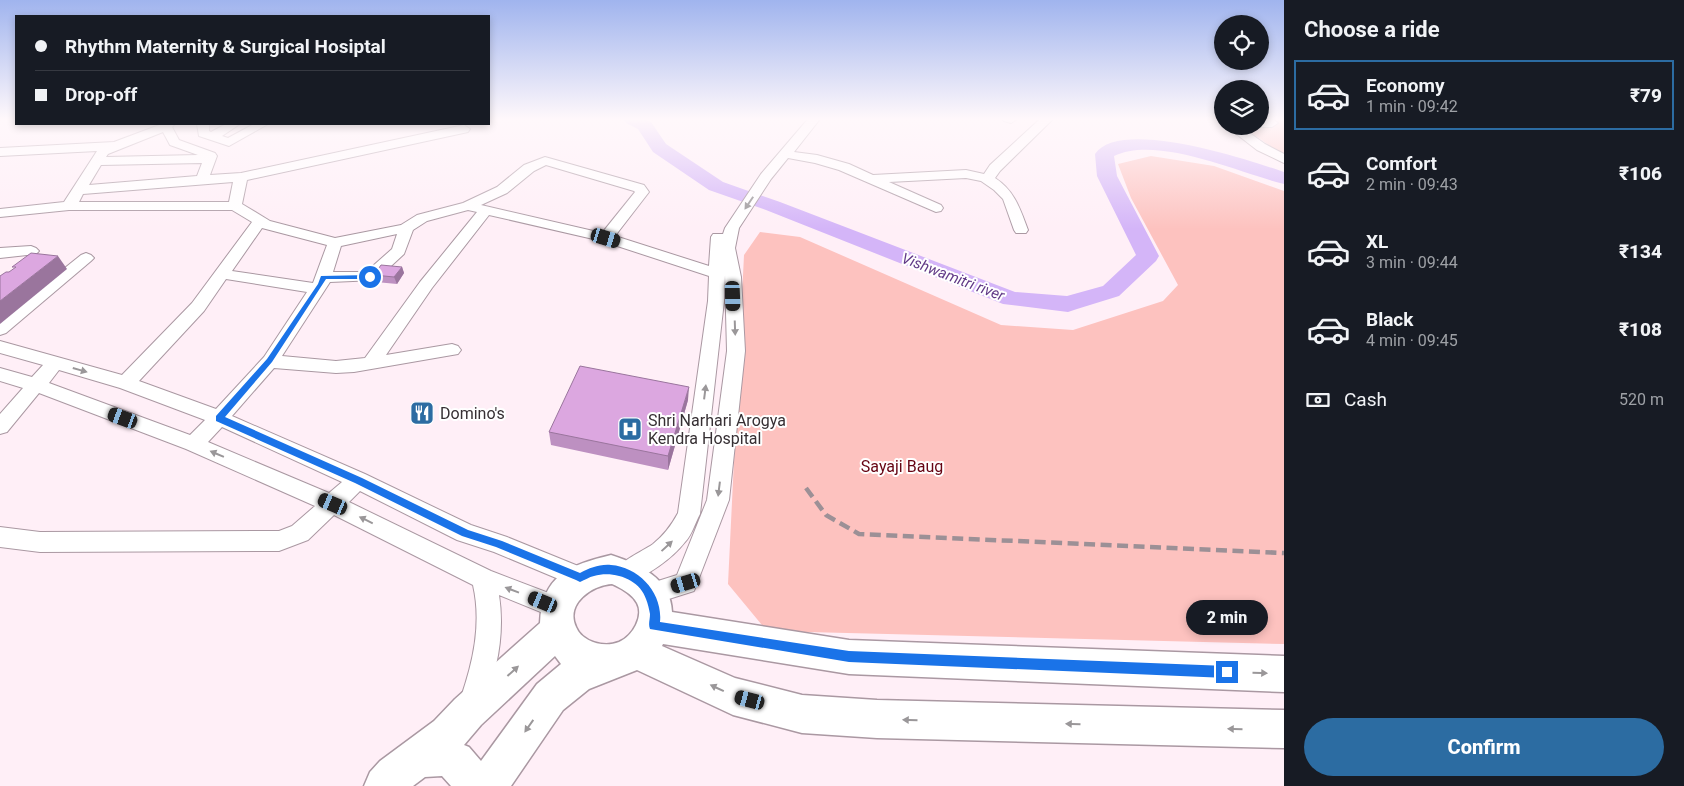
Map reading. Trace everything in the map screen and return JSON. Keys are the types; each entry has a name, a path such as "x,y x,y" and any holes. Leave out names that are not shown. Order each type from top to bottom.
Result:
{"highway":[{"path":"638,621 606,662 590,661 576,654 564,644 558,619 560,600 568,587 580,577 595,571 611,570 638,621 733,696 802,714 877,719 1284,729"},
{"path":"392,776 448,735 558,619"},
{"path":"638,621 849,657 1284,674"},
{"path":"490,786 495,775 550,697 638,621"},
{"path":"392,776 428,756 445,757 458,763 468,774 473,786"}],"street":[{"path":"69,206 100,156"},
{"path":"78,190 242,177 341,156"},
{"path":"638,621 662,550 678,534 689,514 716,301 717,243 751,179 770,156"},
{"path":"638,621 686,583 718,500 736,351 733,277 727,248 726,226 784,156"},
{"path":"794,156 829,162 936,208"},
{"path":"987,180 995,168 1008,156"},
{"path":"96,162 211,157"},
{"path":"202,180 211,157"},
{"path":"0,213 69,206 235,206 260,221 335,243 406,228 422,218 468,206 502,190 529,168 549,161 639,188 642,192 606,238"},
{"path":"871,179 966,174 987,180 999,187 1009,198 1021,230"},
{"path":"235,206 242,177"},
{"path":"468,206 606,238 717,273"},
{"path":"370,364 426,285 486,210"},
{"path":"126,383 198,307 260,221"},
{"path":"223,274 321,283 370,277 399,251 406,228"},
{"path":"194,444 270,360 321,283 335,243"},
{"path":"0,253 31,251"},
{"path":"0,329 86,258"},
{"path":"0,347 126,383 219,418 358,480 465,533 499,544 580,577"},
{"path":"270,360 336,367 370,364 452,350"},
{"path":"0,427 55,363"},
{"path":"0,374 36,385 194,444 333,504 483,578 558,619"},
{"path":"0,537 40,542 280,541 300,533 358,480"},
{"path":"468,712 482,675 488,645 490,620 483,578"}],"green space":[{"name":"Sayaji Baug","path":"1151,156 1214,166 1284,191 1284,644 767,631 728,584 744,255 760,232 800,237 1001,325 1073,330 1163,301 1178,285 1131,198 1118,164"}],"building":[{"path":"31,253 58,256 0,301 0,276 16,267 12,267"},
{"path":"381,265 402,267 394,277 374,275"},
{"path":"580,366 689,387 668,456 549,432"}],"waterway":[{"name":"Vishwamitri river","path":"671,156 716,186 773,206 1011,299 1068,304 1111,291 1148,256 1107,176 1104,156"},
{"name":"Vishwamitri river","path":"1209,156 1284,178"}],"railway":[{"path":"806,488 826,515 859,534 1284,553"}],"place":[{"name":"Domino's","path":"422,413"},
{"name":"Shri Narhari Arogya Kendra Hospital","path":"630,429"}],"route":[{"path":"370,277 324,277 270,360 219,418 358,480 465,533 499,544 580,577 595,571 611,570 627,573 640,582 650,594 654,604 654,626 849,657 1227,672"}]}
